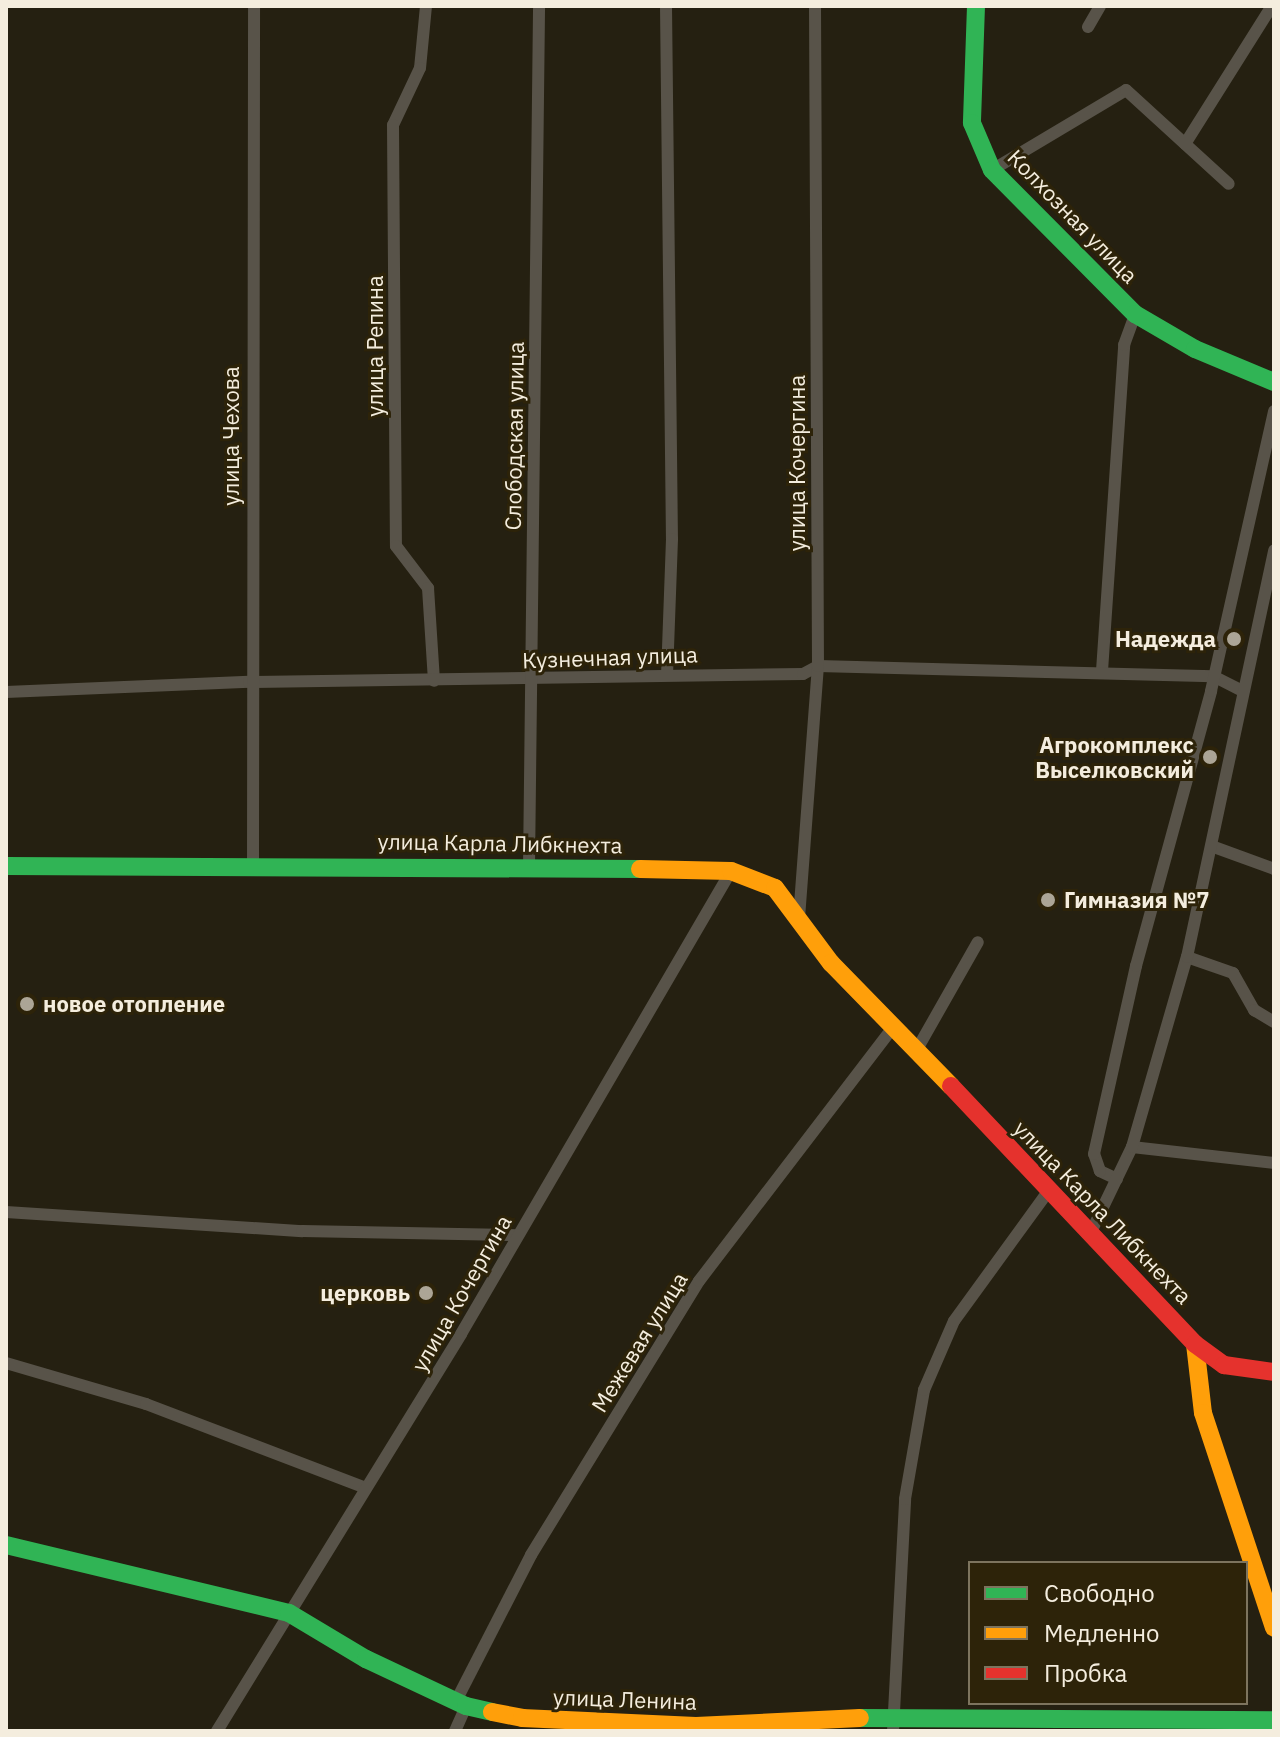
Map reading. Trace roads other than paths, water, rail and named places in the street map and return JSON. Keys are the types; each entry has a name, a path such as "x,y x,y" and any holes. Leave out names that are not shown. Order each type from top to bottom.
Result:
{"main road":[{"name":"Колхозная улица","path":"976,6 970,109 976,142 992,170 1135,314 1195,349 1274,382"},
{"name":"улица Карла Либкнехта","path":"6,866 529,866 731,871 775,888 831,963 1092,1230 1195,1344 1224,1365 1274,1372"},
{"path":"1195,1344 1203,1413 1274,1628"},
{"name":"улица Ленина","path":"6,1545 289,1613 366,1659 461,1704 522,1718 651,1725 1274,1720"}],"street":[{"name":"улица Чехова","path":"253,866 249,682 254,6"},
{"name":"улица Репина","path":"426,6 420,68 393,125 396,546 428,588 434,681"},
{"name":"Слободская улица","path":"529,866 539,6"},
{"path":"666,6 672,539 667,674"},
{"name":"улица Кочергина","path":"799,918 818,666 815,6"},
{"path":"1088,27 1100,6"},
{"path":"1185,144 1268,7"},
{"path":"992,170 1126,90 1229,184"},
{"name":"Колхозная улица","path":"1102,671 1124,345 1135,314"},
{"path":"1117,1179 1100,1171 1094,1154 1136,966 1213,676 1274,411"},
{"path":"1092,1230 1132,1147 1187,957 1214,847 1243,691 1274,550"},
{"name":"Кузнечная улица","path":"6,692 249,682 803,674 818,666 1213,676"},
{"path":"1213,676 1243,691"},
{"path":"1214,847 1274,869"},
{"name":"улица Кочергина","path":"217,1731 366,1488 731,871"},
{"path":"916,1051 978,942"},
{"path":"1187,957 1233,973 1254,1010 1274,1022"},
{"name":"Межевая улица","path":"455,1731 461,1704 531,1555 699,1281 893,1027"},
{"path":"1132,1147 1274,1163"},
{"path":"893,1724 905,1499 924,1390 954,1321 1050,1189"},
{"path":"6,1212 302,1231 517,1235"},
{"path":"6,1363 146,1404 366,1488"}],"place":[{"name":"Надежда","path":"1234,639"},
{"name":"Агрокомплекс Выселковский","path":"1210,757"},
{"name":"Гимназия №7","path":"1048,900"},
{"name":"новое отопление","path":"27,1004"},
{"name":"церковь","path":"426,1293"}]}
